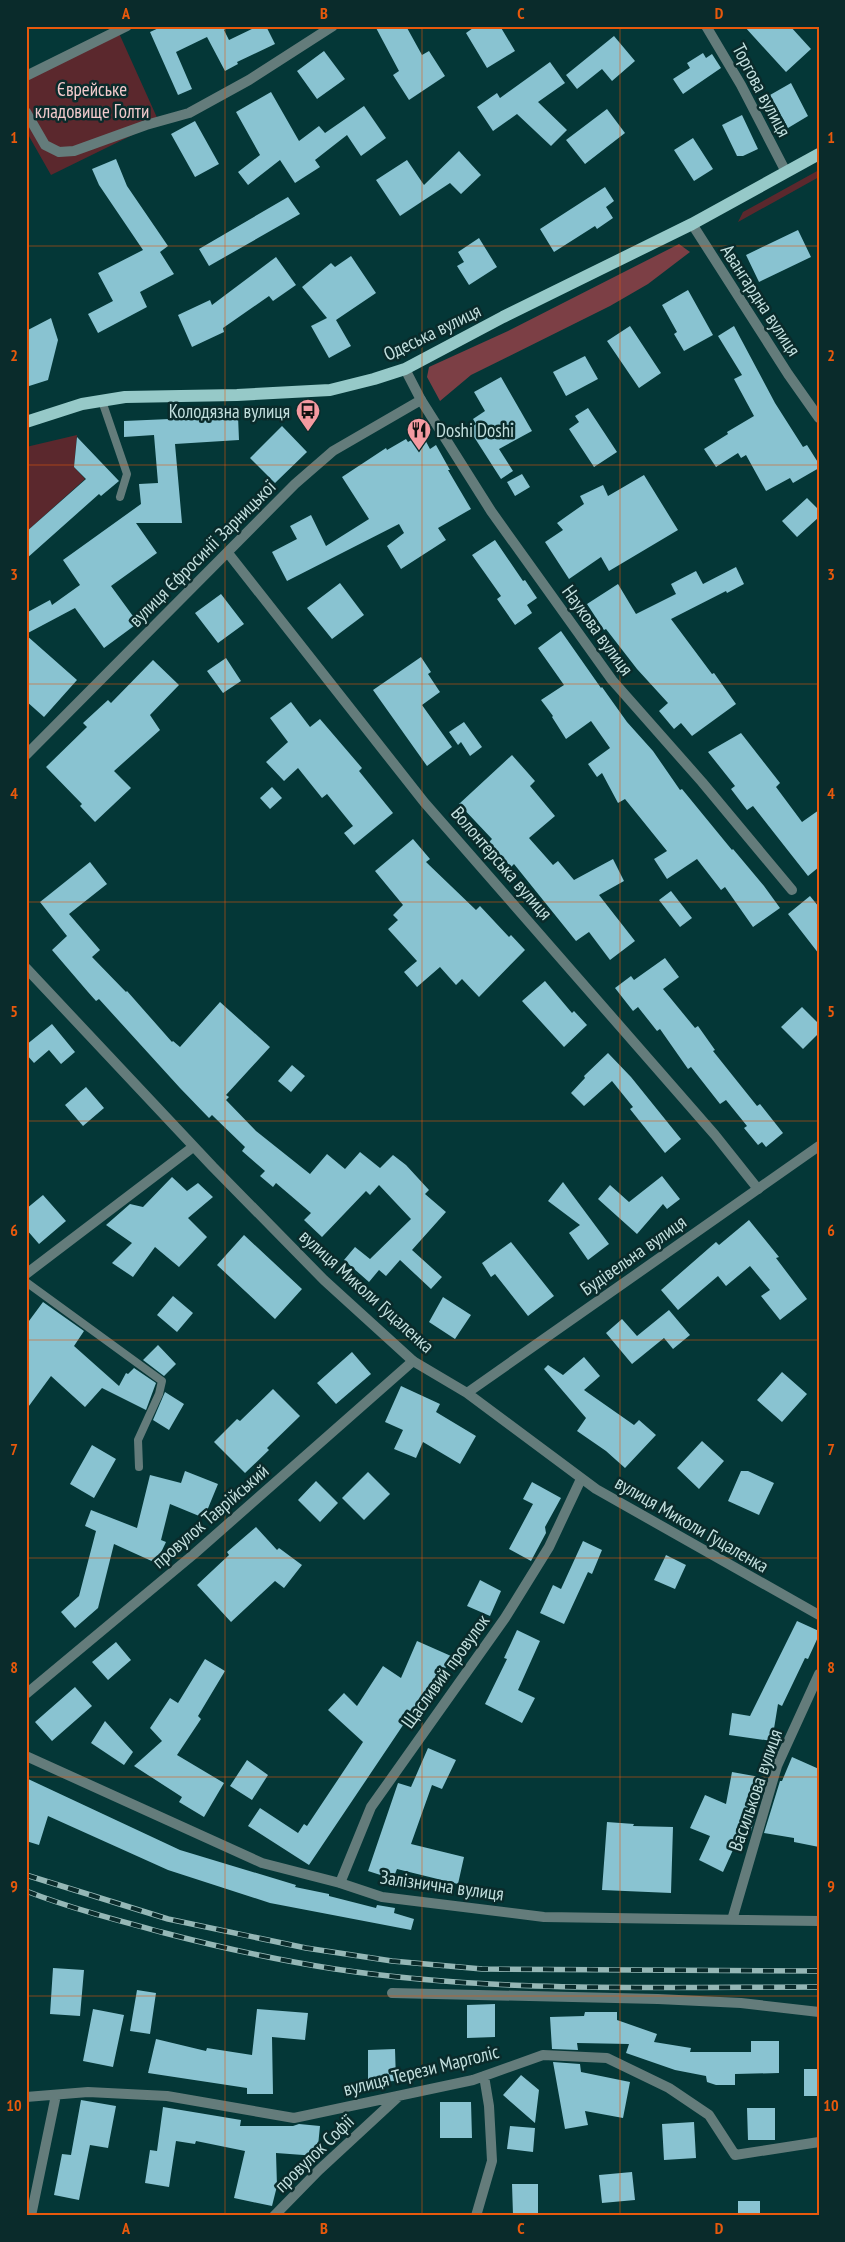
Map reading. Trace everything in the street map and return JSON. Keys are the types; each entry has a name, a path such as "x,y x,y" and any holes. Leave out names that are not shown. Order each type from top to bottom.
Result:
{"main road":[{"name":"Одеська вулиця","path":"26,422 74,406 125,397 237,395 330,390 405,369 503,317 692,224 819,154"}],"street":[{"path":"26,76 126,26"},
{"path":"26,112 45,145 59,152 74,151 146,125 189,113 249,80 333,26"},
{"name":"Торгова вулиця","path":"706,26 741,85 786,172"},
{"name":"Авангардна вулиця","path":"692,224 788,374 819,418"},
{"name":"Наукова вулиця","path":"405,369 421,400 491,511 612,680 702,782 792,890"},
{"name":"вулиця Єфросинії Зарницької","path":"26,755 295,484 333,451 421,400"},
{"name":"Волонтерська вулиця","path":"228,553 424,802 709,1128 758,1189"},
{"name":"вулиця Миколи Гуцаленка","path":"26,968 194,1147 324,1280 414,1361 467,1393 581,1479 759,1583 819,1615"},
{"name":"Будівельна вулиця","path":"467,1393 819,1146"},
{"path":"26,1274 194,1147"},
{"name":"провулок Таврійський","path":"26,1694 194,1554 414,1361"},
{"name":"Щасливий провулок","path":"340,1883 371,1807 504,1618 549,1546 581,1479"},
{"name":"Василькова вулиця","path":"732,1920 777,1766 819,1674"},
{"name":"Залізнична вулиця","path":"26,1756 262,1863 340,1883 382,1897 544,1917 819,1921"},
{"path":"392,1994 658,1999 741,2004 819,2012"},
{"name":"вулиця Терези Марголіс","path":"26,2097 88,2092 167,2096 294,2118 484,2076 543,2055 607,2058 669,2088 708,2115 735,2155 819,2142"},
{"path":"476,2216 492,2161 489,2106 484,2076"},
{"path":"31,2216 56,2095"},
{"name":"провулок Софії","path":"274,2216 319,2170 400,2095"}],"lane":[{"path":"102,401 127,474 120,497"},
{"path":"26,1282 162,1381 159,1394 138,1440 140,1467"}],"green space":[{"name":"Єврейське кладовище Голти","path":"118,31 159,122 51,175 26,131 26,76"},
{"path":"819,170 819,177 738,222 743,212"},
{"path":"77,435 74,467 85,479 26,532 26,447"}],"shaded area":[{"path":"679,244 690,252 648,284 610,306 471,375 440,401 427,377 429,367 508,331"}],"building":[{"path":"163,26 230,26 224,30 229,40 258,26 266,26 275,44 237,62 238,64 225,71 207,37 176,52 192,89 178,95 150,32"},
{"path":"375,26 406,26 422,55 429,51 445,76 409,100 393,75 399,71"},
{"path":"476,26 500,26 515,51 487,68 466,33"},
{"path":"744,26 790,26 811,49 786,72"},
{"path":"614,36 635,61 612,81 602,69 577,89 566,75"},
{"path":"324,51 345,79 317,99 297,71"},
{"path":"703,53 706,58 712,54 721,68 683,94 673,79 690,68 687,63"},
{"path":"550,62 565,83 538,102 567,130 551,146 517,114 493,131 477,107 497,93 500,98"},
{"path":"791,83 808,116 788,128 770,95"},
{"path":"271,92 299,141 319,126 325,133 364,106 386,138 361,156 347,135 315,160 320,167 295,183 280,160 248,185 238,172 260,155 236,112"},
{"path":"607,109 625,133 585,164 566,140"},
{"path":"742,115 758,149 743,156 737,156 722,125"},
{"path":"195,121 219,164 195,177 171,134"},
{"path":"693,138 713,169 694,181 674,150"},
{"path":"459,151 481,175 461,194 450,183 400,216 376,180 407,160 424,185"},
{"path":"116,159 127,186 168,246 160,252 174,274 140,292 147,307 98,333 88,314 113,301 98,273 143,250 99,185 92,169"},
{"path":"605,187 614,201 606,207 613,218 597,229 595,226 554,252 540,229"},
{"path":"288,197 300,214 209,266 199,249"},
{"path":"798,230 811,257 759,282 746,255"},
{"path":"479,238 497,267 469,285 457,266 464,262 458,252"},
{"path":"351,256 376,293 336,320 351,346 329,358 311,326 327,318 302,287 331,263 335,267"},
{"path":"276,257 296,285 273,301 269,296 223,328 224,332 192,347 178,315 210,300 212,305"},
{"path":"688,290 713,335 684,351 674,334 677,332 662,305"},
{"path":"51,318 58,340 48,380 26,387 26,331"},
{"path":"630,326 661,373 639,388 607,341"},
{"path":"734,326 775,403 803,447 807,445 819,464 819,468 793,483 790,478 766,491 746,455 741,458 738,453 716,467 704,449 728,434 727,432 754,416 734,379 742,375 718,336"},
{"path":"585,356 598,379 566,396 553,372"},
{"path":"501,377 532,431 499,449 513,471 501,479 469,429 476,424 473,419 485,411 474,392"},
{"path":"588,408 617,452 594,467 569,429 579,422 575,416"},
{"path":"238,416 239,440 175,444 182,523 136,523 157,553 111,586 138,623 104,648 75,608 26,634 26,613 50,600 52,605 80,585 63,560 141,504 139,484 158,483 154,435 124,437 124,421"},
{"path":"282,426 307,452 275,483 250,458"},
{"path":"422,434 430,449 436,445 471,509 438,528 446,540 401,569 387,546 404,533 399,524 287,581 272,552 297,539 290,526 311,515 326,546 369,519 342,477 386,448 387,450 406,439 408,442"},
{"path":"77,437 119,481 101,496 99,494 26,559 26,532 86,479 74,467"},
{"path":"522,474 530,487 515,496 507,482"},
{"path":"644,475 678,530 609,571 601,557 569,579 545,542 563,530 557,523 584,504 580,496 603,485 608,496"},
{"path":"807,498 819,510 819,517 797,537 782,521"},
{"path":"495,540 537,598 527,605 532,613 515,625 497,599 501,596 472,555"},
{"path":"736,567 744,584 671,619 736,704 692,736 681,723 674,729 659,711 668,703 637,669 606,629 604,630 587,604 618,584 636,614 676,594 671,584 696,571 703,584"},
{"path":"340,583 364,615 332,639 307,608"},
{"path":"221,594 244,624 218,643 195,613"},
{"path":"561,631 601,688 627,722 653,751 680,790 682,789 733,849 780,908 753,927 725,887 721,890 697,859 667,879 654,859 667,851 625,799 618,803 602,773 597,777 588,764 610,748 591,721 566,739 541,700 564,685 538,648"},
{"path":"26,635 77,680 44,717 26,701"},
{"path":"421,657 431,672 428,674 440,692 422,705 452,747 427,766 373,690"},
{"path":"226,658 241,681 223,693 207,671"},
{"path":"153,660 179,685 150,715 160,730 114,771 131,788 95,822 80,806 82,804 46,767 87,727 83,723 108,700 111,703"},
{"path":"291,702 310,727 320,719 362,768 359,771 393,813 354,845 344,833 353,826 327,794 322,798 298,768 284,781 266,762 288,742 270,718"},
{"path":"464,722 482,747 470,756 461,742 458,745 449,732"},
{"path":"741,733 780,783 776,787 802,822 819,810 819,867 808,876 753,806 747,810 731,789 735,786 708,752"},
{"path":"512,755 535,781 530,786 555,816 529,838 553,865 558,861 574,880 613,859 624,881 599,895 635,941 610,960 589,932 576,941 514,864 511,867 489,842 492,839 459,804"},
{"path":"272,787 282,798 270,809 260,798"},
{"path":"413,839 430,859 426,862 476,910 480,906 509,937 511,935 525,950 479,997 462,979 456,985 440,967 417,987 404,972 417,961 388,929 398,920 393,915 403,905 375,871"},
{"path":"90,862 107,884 69,914 100,950 92,957 127,991 172,1042 180,1047 220,1002 270,1047 226,1095 229,1097 226,1100 256,1131 310,1174 327,1154 345,1169 360,1152 380,1168 393,1155 406,1165 429,1190 425,1194 446,1212 412,1250 442,1277 431,1289 400,1260 386,1276 379,1270 369,1282 344,1260 355,1247 370,1259 411,1219 379,1185 370,1195 366,1191 322,1237 304,1220 311,1213 276,1183 273,1187 260,1176 265,1171 242,1151 245,1147 212,1115 209,1118 99,999 96,1001 52,950 67,936 40,902"},
{"path":"671,891 692,918 680,927 659,900"},
{"path":"810,896 819,907 819,954 788,914"},
{"path":"665,958 679,977 663,989 695,1028 698,1026 715,1050 713,1051 757,1106 760,1104 783,1133 766,1147 762,1142 758,1145 744,1128 747,1126 726,1100 720,1104 691,1067 688,1069 660,1029 657,1031 638,1007 633,1011 615,988 631,976 634,980"},
{"path":"545,981 572,1013 574,1011 587,1025 564,1047 522,1001"},
{"path":"802,1007 819,1024 819,1033 803,1049 781,1027"},
{"path":"52,1024 75,1052 61,1064 49,1050 34,1063 26,1054 26,1045"},
{"path":"608,1053 631,1077 681,1139 665,1153 630,1109 633,1107 612,1081 584,1106 571,1093 585,1078 584,1076"},
{"path":"292,1065 305,1076 291,1092 278,1081"},
{"path":"86,1087 104,1108 83,1126 65,1105"},
{"path":"662,1176 680,1199 667,1209 663,1204 637,1234 598,1199 610,1185 629,1202"},
{"path":"172,1177 187,1191 198,1183 213,1197 188,1218 207,1237 179,1267 155,1247 133,1277 112,1263 132,1243 106,1225 130,1204 143,1207"},
{"path":"563,1182 609,1244 588,1260 569,1233 580,1225 548,1201"},
{"path":"43,1195 66,1221 39,1244 26,1229 26,1209"},
{"path":"749,1220 779,1257 776,1258 807,1299 780,1320 761,1296 770,1290 750,1266 726,1286 718,1276 678,1310 661,1290 716,1242 719,1245"},
{"path":"244,1235 302,1289 275,1319 217,1265"},
{"path":"511,1242 554,1296 528,1316 495,1274 491,1277 482,1263"},
{"path":"173,1296 193,1313 177,1332 157,1315"},
{"path":"443,1297 471,1315 455,1339 429,1322"},
{"path":"43,1302 84,1331 74,1346 119,1386 126,1373 128,1374 134,1368 156,1383 146,1410 102,1388 85,1407 51,1376 26,1410 26,1325"},
{"path":"669,1310 690,1335 673,1349 664,1338 632,1364 606,1333 622,1319 637,1336"},
{"path":"158,1345 176,1364 164,1376 143,1360"},
{"path":"352,1352 371,1374 336,1404 317,1383"},
{"path":"584,1357 600,1376 584,1390 634,1425 639,1420 656,1435 625,1468 606,1451 577,1431 586,1418 544,1369 548,1365 563,1375"},
{"path":"782,1372 807,1394 782,1422 757,1400"},
{"path":"401,1386 440,1404 436,1412 476,1436 460,1464 423,1442 416,1458 394,1449 403,1430 385,1422"},
{"path":"273,1389 300,1416 267,1448 269,1450 245,1473 214,1442 237,1419 240,1421"},
{"path":"165,1392 184,1404 169,1430 153,1420"},
{"path":"702,1441 724,1461 699,1489 677,1468"},
{"path":"92,1445 116,1459 94,1498 70,1484"},
{"path":"185,1471 218,1484 204,1518 170,1504 161,1540 166,1542 156,1563 114,1544 98,1608 75,1628 61,1612 79,1596 96,1531 85,1526 91,1510 137,1528 150,1475 181,1483"},
{"path":"741,1471 748,1471 774,1483 759,1515 728,1501"},
{"path":"368,1472 390,1494 364,1520 342,1498"},
{"path":"316,1481 338,1503 320,1522 298,1500"},
{"path":"532,1482 561,1498 545,1527 546,1533 531,1561 509,1549 533,1504 523,1499"},
{"path":"256,1527 277,1550 279,1548 302,1565 284,1588 275,1581 231,1622 197,1585 229,1555 227,1552"},
{"path":"583,1541 602,1550 592,1574 588,1572 564,1624 540,1613 553,1585 561,1589"},
{"path":"666,1555 686,1565 675,1589 654,1580"},
{"path":"480,1580 501,1591 490,1616 467,1606"},
{"path":"797,1621 819,1631 819,1635 808,1659 805,1658 782,1706 778,1704 772,1741 729,1735 732,1713 750,1716"},
{"path":"517,1630 540,1641 518,1690 535,1698 522,1723 485,1704 507,1659 504,1658"},
{"path":"417,1641 451,1656 445,1669 431,1690 428,1688 309,1865 248,1826 260,1808 298,1833 304,1824 307,1826 363,1742 328,1710 344,1693 357,1706 383,1666 401,1678"},
{"path":"116,1642 131,1660 108,1680 92,1662"},
{"path":"205,1659 225,1671 198,1716 201,1719 177,1755 224,1783 204,1817 179,1802 182,1797 134,1766 162,1741 150,1728 170,1698 178,1703"},
{"path":"75,1687 92,1706 52,1741 35,1722"},
{"path":"105,1721 133,1752 124,1765 91,1743"},
{"path":"428,1748 456,1760 442,1789 432,1785 411,1844 464,1857 458,1884 397,1869 393,1879 368,1871 398,1783 411,1787"},
{"path":"792,1757 819,1769 819,1847 794,1842 794,1838 764,1833 780,1781 782,1781"},
{"path":"247,1760 268,1775 252,1800 230,1786"},
{"path":"732,1772 766,1778 751,1831 742,1830 723,1872 699,1860 710,1836 690,1828 705,1795 726,1804"},
{"path":"26,1778 180,1850 296,1885 295,1887 329,1894 329,1896 376,1908 377,1905 395,1908 394,1913 414,1919 411,1930 270,1903 168,1870 48,1816 39,1845 26,1841"},
{"path":"607,1822 634,1824 633,1826 673,1827 671,1893 602,1890"},
{"path":"53,1968 84,1970 80,2016 50,2014"},
{"path":"137,1990 156,1993 150,2034 130,2031"},
{"path":"495,2004 495,2037 467,2038 467,2005"},
{"path":"93,2009 124,2015 113,2067 83,2061"},
{"path":"257,2009 308,2013 305,2040 272,2037 273,2094 247,2094 247,2088 148,2073 156,2039 206,2051 207,2048 252,2055"},
{"path":"585,2012 617,2012 617,2020 657,2034 654,2042 691,2048 690,2052 751,2052 751,2041 779,2041 779,2073 735,2074 735,2085 716,2085 707,2082 706,2076 675,2070 626,2053 629,2044 577,2043 578,2050 552,2049 550,2017 584,2016"},
{"path":"395,2049 396,2081 368,2082 368,2050"},
{"path":"553,2062 580,2064 581,2072 630,2082 623,2118 585,2111 588,2125 565,2129"},
{"path":"804,2069 819,2069 819,2096 804,2096"},
{"path":"521,2075 539,2090 535,2123 503,2095"},
{"path":"81,2100 116,2106 108,2148 90,2145 79,2200 54,2195 62,2154 71,2155"},
{"path":"440,2102 471,2102 472,2138 440,2138"},
{"path":"163,2107 241,2120 240,2126 293,2126 299,2124 320,2126 317,2156 276,2153 277,2186 272,2206 234,2198 245,2151 196,2141 195,2144 176,2141 169,2187 145,2183 150,2150 157,2151"},
{"path":"747,2108 775,2108 775,2140 748,2140"},
{"path":"694,2122 696,2158 664,2160 662,2124"},
{"path":"510,2126 535,2128 533,2152 507,2149"},
{"path":"632,2172 635,2200 602,2203 599,2175"},
{"path":"512,2184 538,2184 538,2214 513,2215"},
{"path":"738,2201 760,2201 760,2216 738,2216"}],"railway":[{"path":"26,1875 168,1919 306,1948 392,1961 482,1969 819,1971"},
{"path":"26,1891 59,1903 182,1938 269,1957 335,1969 395,1977 455,1982 576,1987 819,1987"}],"place":[{"name":"Колодязна вулиця","path":"308,432"},
{"name":"Doshi Doshi","path":"419,451"}]}
